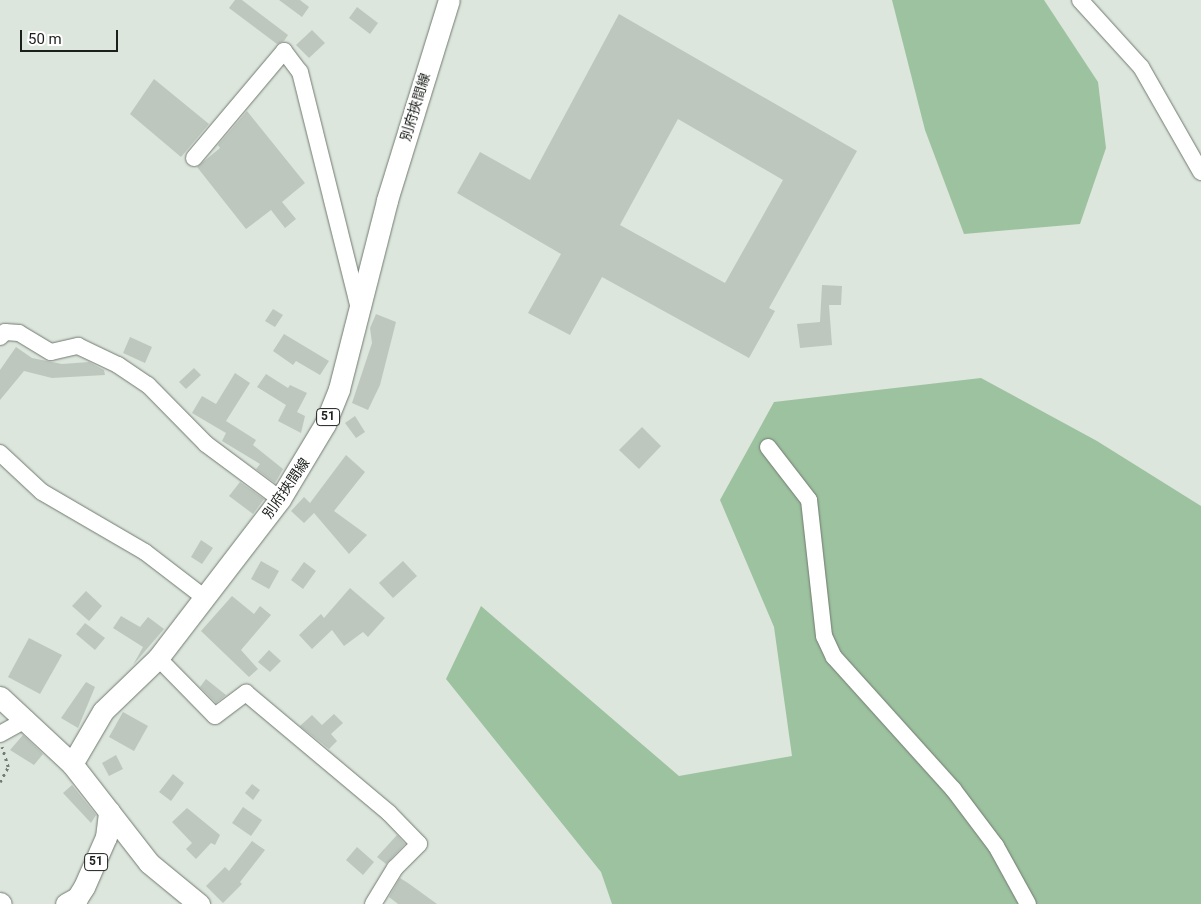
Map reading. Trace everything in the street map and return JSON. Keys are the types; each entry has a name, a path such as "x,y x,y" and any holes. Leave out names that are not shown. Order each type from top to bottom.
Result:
{"main road":[{"name":"別府挾間線","path":"72,764 103,711 158,658 280,498 325,424 339,389 387,200 449,0"},
{"path":"0,697 27,720 72,764 149,863 199,904"},
{"name":"51","path":"66,904 77,898 88,878 106,837 108,811"}],"street":[{"path":"1082,2 1141,67 1201,172"},
{"path":"194,158 284,51 300,72 359,311"},
{"path":"0,337 5,332 19,333 51,352 78,346 118,365 148,385 206,444 280,498"},
{"path":"768,447 809,500 824,636 834,657 953,789 996,846 1028,904"},
{"path":"0,453 42,492 138,548 205,598"},
{"path":"158,658 215,716 246,693 389,813 419,844 396,868 373,904"},
{"path":"0,734 27,720"}],"path":[{"path":"0,741 8,767 0,782"}],"green space":[{"path":"892,0 1044,0 1098,82 1106,148 1080,224 964,234 925,130"},
{"path":"981,378 1097,441 1201,506 1201,904 612,904 601,872 446,679 481,606 679,776 792,756 774,627 720,500 774,402"}],"building":[{"path":"235,0 242,0 288,35 284,41 277,44 229,8"},
{"path":"279,0 300,0 309,7 302,17"},
{"path":"357,7 378,23 370,34 349,18"},
{"path":"619,14 857,151 769,308 775,311 749,358 602,277 570,335 528,313 561,254 457,193 480,152 530,180","holes":["678,119 783,180 725,283 620,225"]},
{"path":"312,30 325,43 309,58 296,45"},
{"path":"154,79 209,124 181,157 130,114"},
{"path":"247,111 305,183 282,202 296,219 285,228 271,210 246,229 197,167 220,148 218,145"},
{"path":"822,285 842,286 841,305 829,305 832,345 800,348 797,324 820,322"},
{"path":"273,309 283,315 275,327 265,321"},
{"path":"376,314 396,322 380,385 368,410 352,403 372,343 370,328"},
{"path":"284,334 329,361 320,375 296,361 293,365 273,351"},
{"path":"130,337 152,347 145,363 123,353"},
{"path":"16,347 32,358 62,364 89,362 104,370 105,375 52,378 24,371 0,400 0,370"},
{"path":"194,368 201,375 186,389 179,382"},
{"path":"235,373 250,383 226,421 256,440 253,445 283,469 275,483 256,469 260,464 222,441 226,433 192,413 202,396 216,404"},
{"path":"266,374 288,388 290,385 307,393 297,412 305,416 301,433 278,421 286,405 257,387"},
{"path":"355,416 365,432 356,438 345,423"},
{"path":"642,427 661,446 639,469 619,450"},
{"path":"346,455 365,472 334,511 367,535 349,554 314,513 304,523 291,511 304,497 310,503"},
{"path":"240,482 264,499 253,514 229,496"},
{"path":"201,540 213,548 202,564 191,557"},
{"path":"261,561 279,571 269,589 251,579"},
{"path":"403,561 417,576 393,598 379,583"},
{"path":"304,562 316,571 303,589 291,580"},
{"path":"350,588 385,618 368,637 363,632 344,646 332,630 312,649 299,635 321,614 324,618"},
{"path":"86,591 102,606 89,621 72,606"},
{"path":"232,596 254,614 260,606 271,615 241,650 258,669 249,677 201,631"},
{"path":"121,616 140,627 148,617 164,629 133,665 143,647 113,628"},
{"path":"85,623 105,638 95,650 76,634"},
{"path":"29,638 62,655 40,694 8,677"},
{"path":"269,650 281,661 270,672 258,662"},
{"path":"206,679 226,695 216,703 200,687"},
{"path":"86,682 95,687 78,728 61,718"},
{"path":"123,712 148,726 134,751 109,737"},
{"path":"334,714 343,723 331,734 337,741 329,749 300,726 312,715 322,725"},
{"path":"23,735 43,754 34,765 10,750"},
{"path":"116,755 123,769 109,776 102,763"},
{"path":"173,774 184,783 171,801 159,792"},
{"path":"252,784 260,790 253,800 245,793"},
{"path":"72,785 96,815 91,823 63,793"},
{"path":"243,807 262,820 251,836 232,823"},
{"path":"187,808 220,835 215,845 211,843 196,859 186,849 192,843 172,822"},
{"path":"397,835 405,844 386,864 377,857"},
{"path":"252,841 265,850 240,882 242,884 223,903 206,886 225,867 229,871"},
{"path":"357,847 374,862 363,875 346,860"},
{"path":"400,878 437,904 398,904 389,897"}]}
